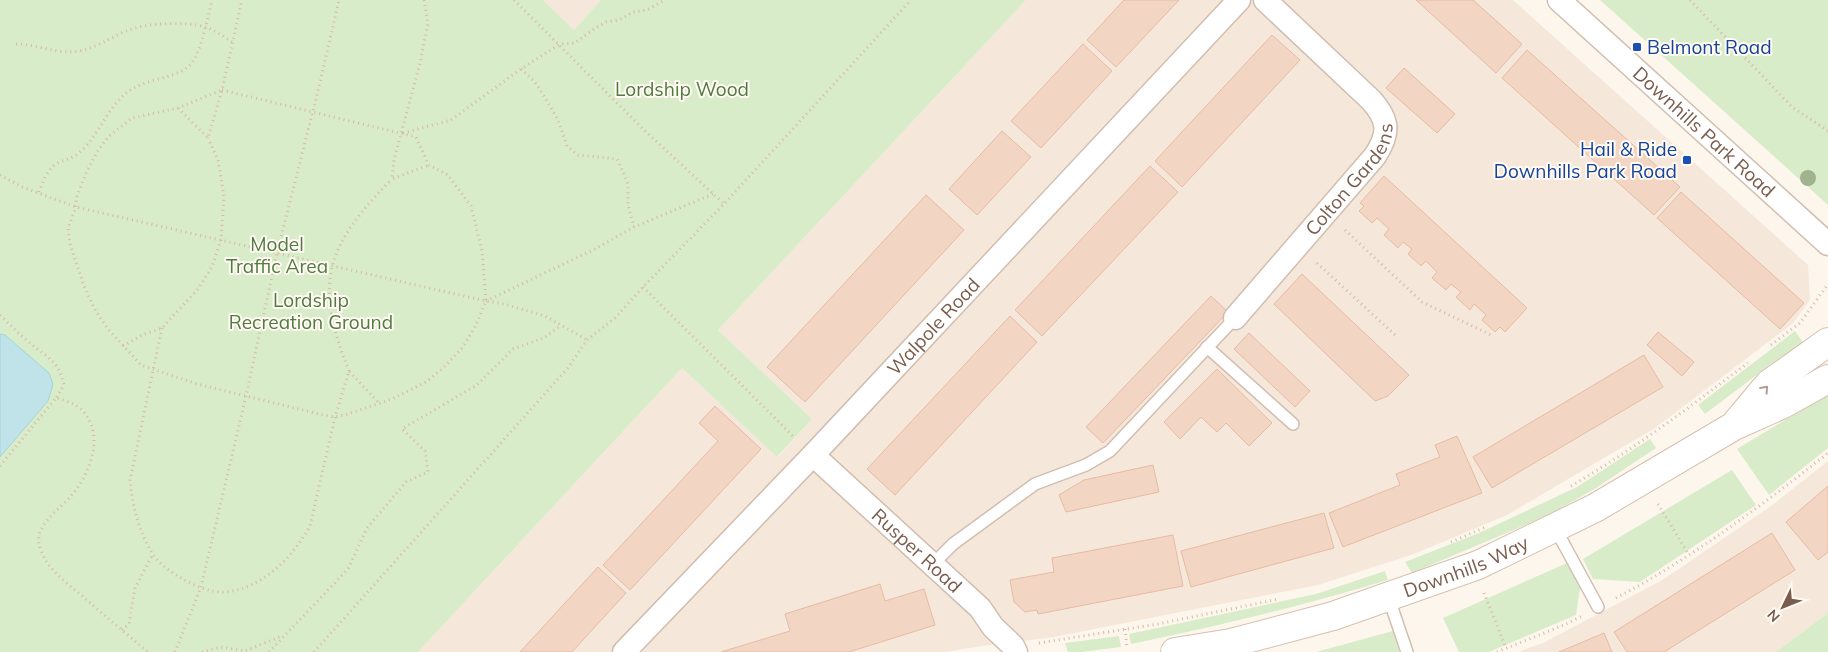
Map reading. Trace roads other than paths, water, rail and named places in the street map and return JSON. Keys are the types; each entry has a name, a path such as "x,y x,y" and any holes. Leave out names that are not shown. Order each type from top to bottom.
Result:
{"main road":[{"name":"Downhills Way","path":"1734,426 1769,384 1828,342"},
{"name":"Downhills Way","path":"1175,652 1232,642 1333,616 1474,567 1595,508 1734,426 1783,404 1828,379"}],"street":[{"name":"Walpole Road","path":"624,652 812,455 1239,0"},
{"name":"Colton Gardens","path":"1235,318 1375,156 1384,142 1386,127 1381,111 1265,0"},
{"name":"Downhills Park Road","path":"1559,0 1828,244"},
{"name":"Rusper Road","path":"812,455 980,608 992,627 1014,649"}],"lane":[{"path":"932,564 953,544 1035,484 1086,465 1110,452 1235,318"},
{"path":"1207,347 1293,424"},
{"path":"1556,528 1598,607"},
{"path":"1388,596 1406,652"}],"water":[{"path":"0,334 5,335 49,373 53,384 48,401 0,457"}],"place":[{"name":"Belmont Road","path":"1637,47"},
{"name":"Hail & Ride Downhills Park Road","path":"1687,160"}],"park label":[{"name":"Lordship Wood","path":"682,89"},
{"name":"Model Traffic Area","path":"277,255"},
{"name":"Lordship Recreation Ground","path":"311,311"}]}
